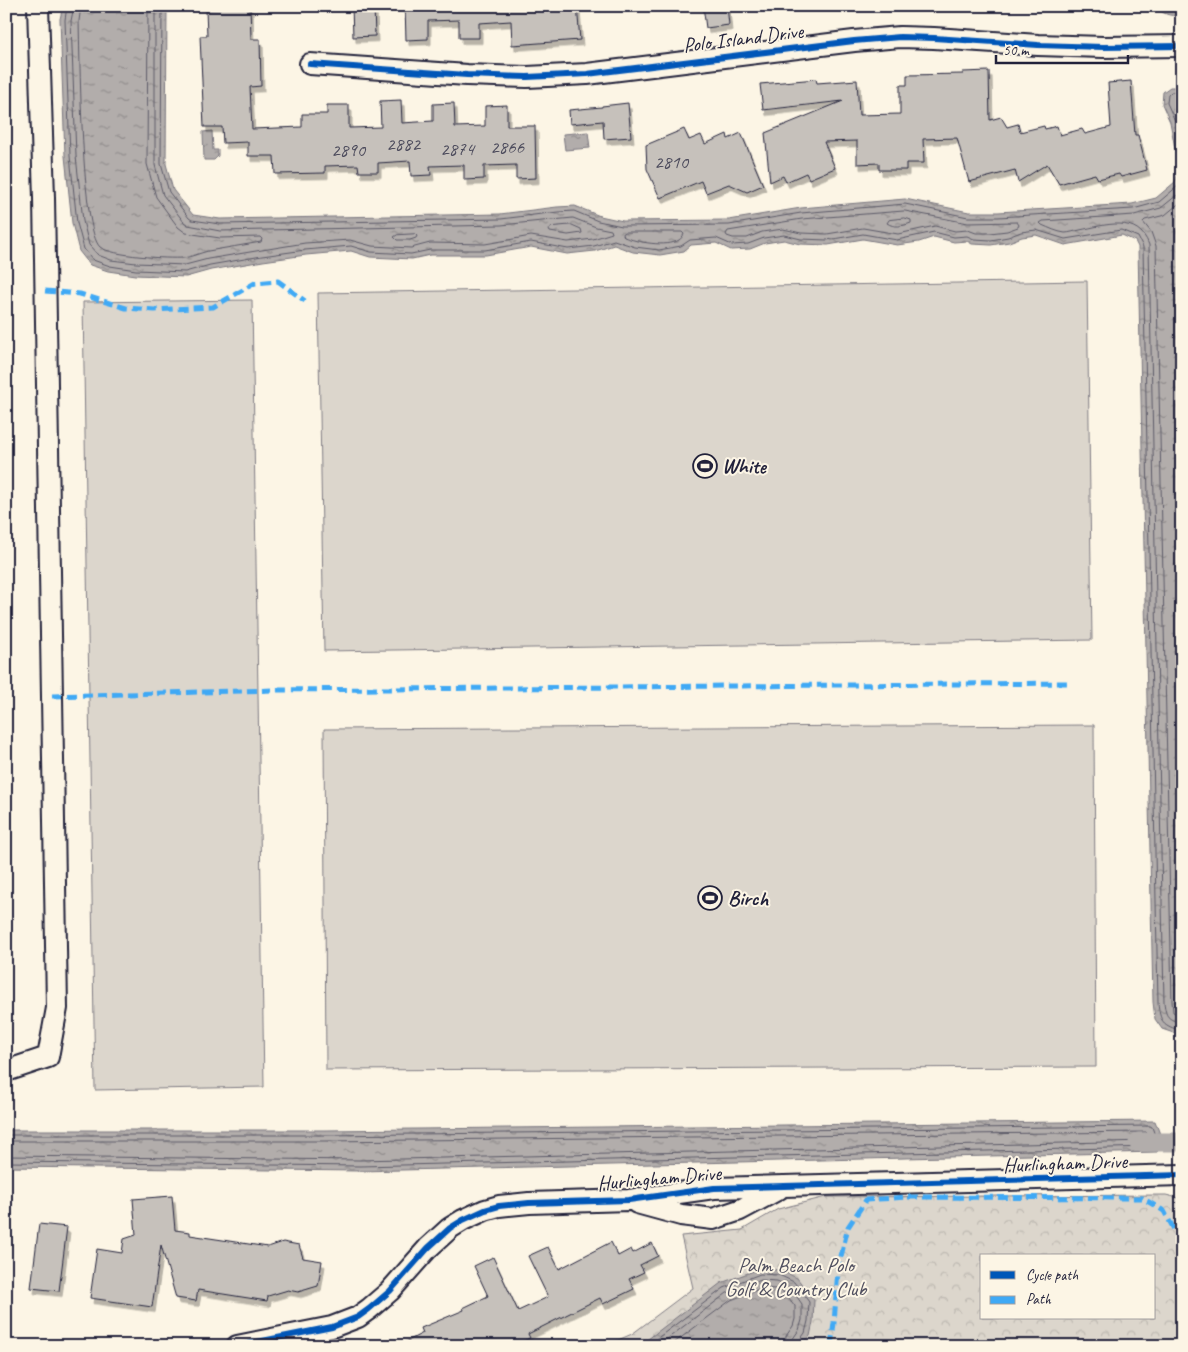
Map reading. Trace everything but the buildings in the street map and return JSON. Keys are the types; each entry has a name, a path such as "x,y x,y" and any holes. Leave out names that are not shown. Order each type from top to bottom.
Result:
{"street":[{"path":"6,1072 48,1057 56,1008 44,207 38,6"},
{"name":"Polo Island Drive","path":"310,64 467,76 527,76 587,74 900,37 1103,47 1182,46"},
{"name":"Hurlingham Drive","path":"1160,1176 1182,1182"},
{"name":"Hurlingham Drive","path":"236,1346 332,1327 358,1317 390,1291 438,1237 463,1220 485,1210 514,1204 629,1200 714,1188 1182,1176"},
{"name":"Hurlingham Drive","path":"629,1200 681,1215 713,1219 740,1210 783,1187"}],"green space":[{"name":"White","path":"1087,281 1092,640 324,651 318,293"},
{"path":"252,300 264,1087 95,1090 83,302"},
{"name":"Birch","path":"1094,725 1096,1067 326,1070 324,729"},
{"name":"Palm Beach Polo Golf & Country Club","path":"1166,1195 1182,1199 1182,1346 604,1346 632,1334 693,1288 681,1236 742,1230 778,1209 826,1197"}],"water":[{"path":"63,6 167,6 166,164 173,190 193,215 220,219 500,214 575,206 600,216 623,221 729,220 801,208 905,199 969,212 1132,204 1156,198 1175,182 1179,169 1170,122 1162,104 1163,92 1170,87 1180,87 1182,89 1182,1036 1162,1029 1155,1019 1153,1002 1138,247 1135,241 1122,235 1065,245 1036,235 991,245 972,244 967,241 954,242 934,237 919,242 897,245 863,239 828,245 800,244 784,240 765,243 750,249 731,250 716,243 691,245 684,251 660,255 633,252 614,245 595,251 567,254 531,247 486,255 430,255 412,259 370,257 351,251 263,261 211,270 186,277 135,275 108,271 90,265 79,251 72,223 65,156 60,19"},
{"path":"1158,6 1182,6 1182,14 1167,14 1159,10"},
{"path":"212,131 213,150 218,150 218,156 214,160 204,160 203,132"},
{"path":"588,132 590,148 565,150 563,134"},
{"path":"1155,1121 1163,1142 1157,1152 360,1171 6,1167 6,1130 325,1130"},
{"path":"759,1269 780,1270 797,1278 814,1300 810,1336 801,1346 639,1346 721,1283"}],"waterway":[{"path":"1138,1142 1182,1142"}],"marked path":[{"path":"45,291 80,294 126,308 155,310 213,307 255,283 278,281 305,301"},
{"path":"52,696 276,690 1071,683"},
{"path":"831,1346 838,1269 848,1227 866,1200 907,1197 1142,1198 1164,1211 1182,1244"}],"cycle path":[{"path":"310,64 467,75 527,77 587,74 900,37 1038,45 1103,47 1182,46"},
{"path":"237,1346 332,1327 358,1317 390,1291 428,1248 450,1228 485,1210 499,1206 529,1203 629,1200 714,1188 1182,1175"}],"place":[{"name":"White","path":"705,466"},
{"name":"Birch","path":"710,898"}]}
